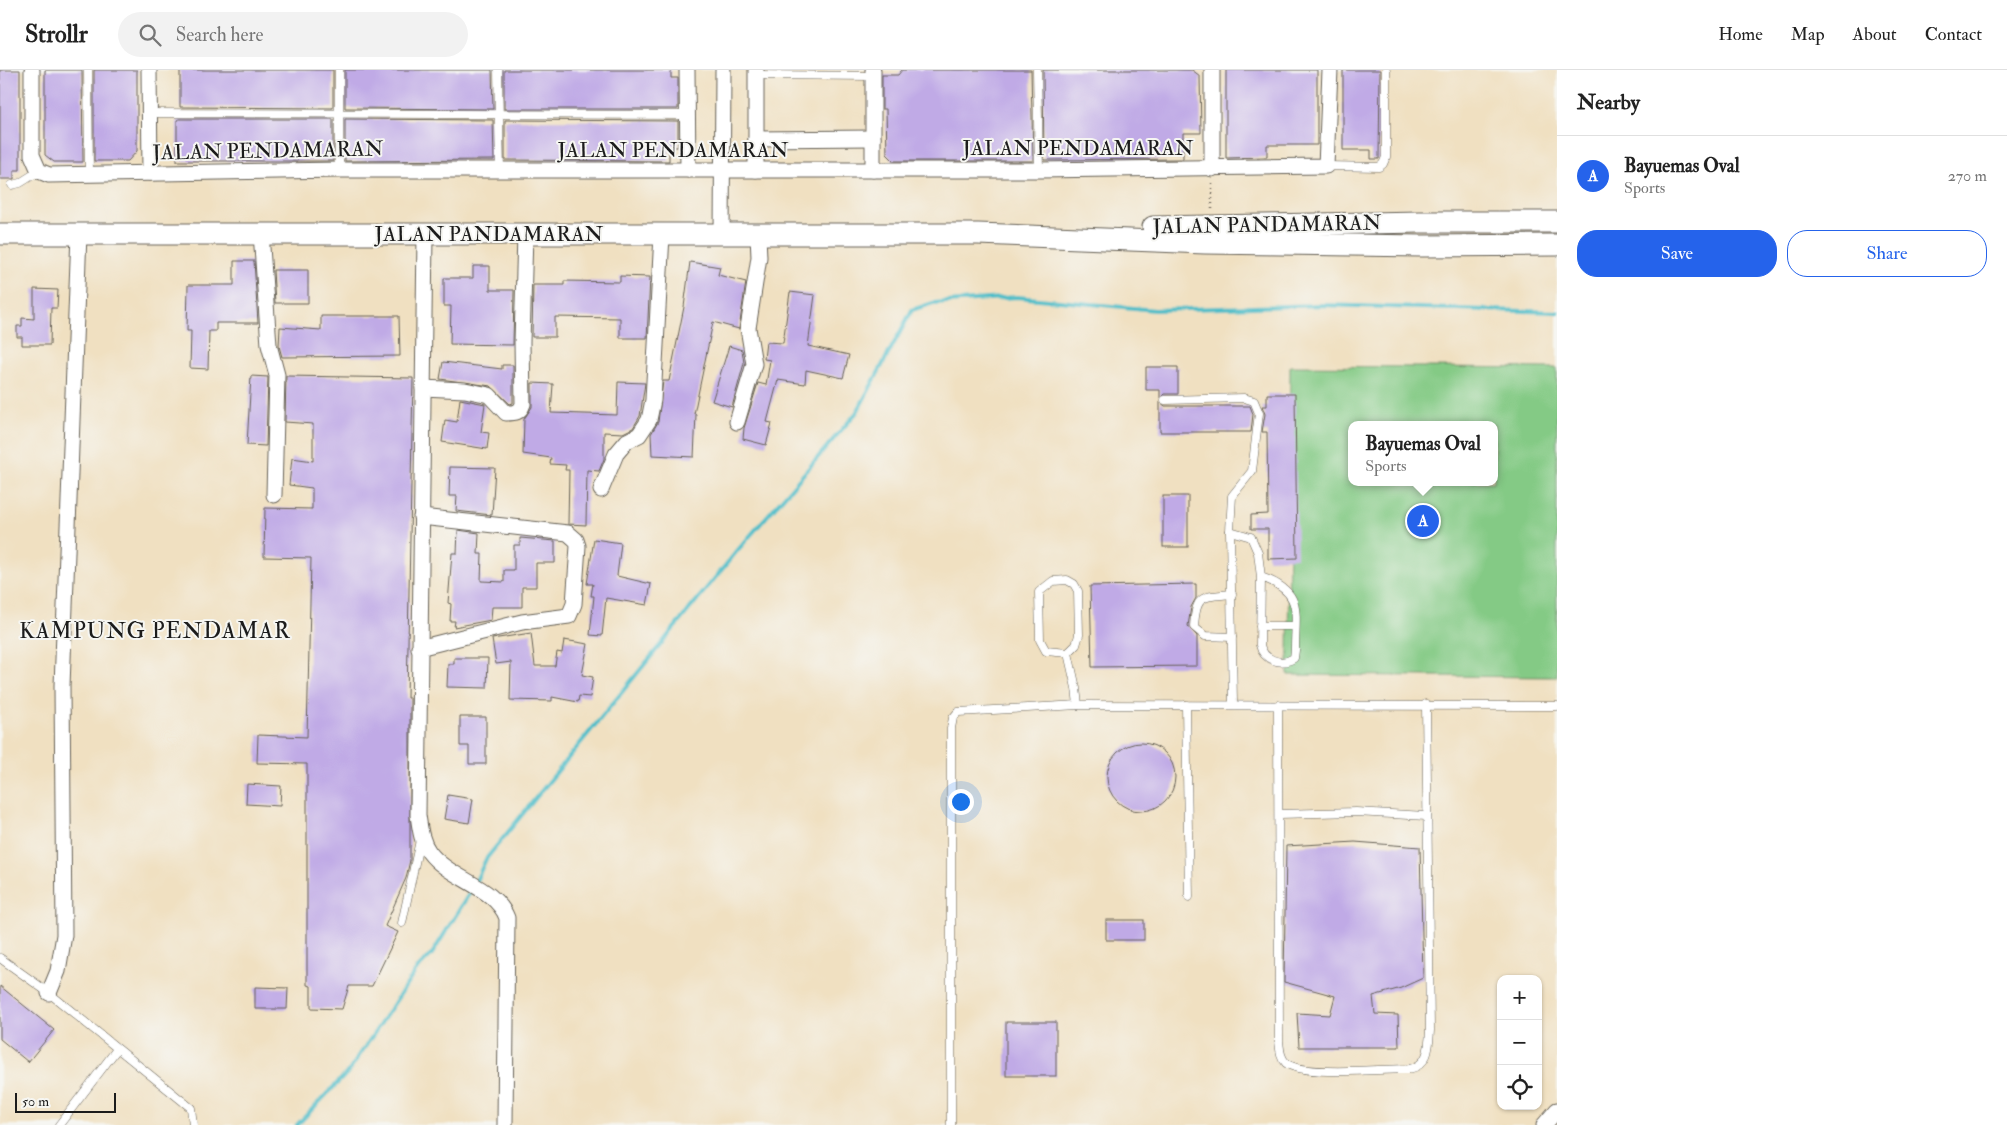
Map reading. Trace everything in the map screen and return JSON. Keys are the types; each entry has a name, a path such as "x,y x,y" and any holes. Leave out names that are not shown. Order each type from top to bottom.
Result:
{"main road":[{"name":"JALAN PANDAMARAN","path":"978,234 1011,229 1420,222 1557,222"},
{"name":"JALAN PANDAMARAN","path":"0,234 261,233 758,236 978,234 1020,238 1215,243 1422,246 1557,245"}],"street":[{"path":"32,70 32,155 39,171"},
{"path":"149,70 150,173"},
{"path":"687,70 688,170"},
{"path":"722,236 723,70"},
{"path":"1212,70 1212,169"},
{"path":"1326,166 1330,70"},
{"path":"756,73 756,170"},
{"path":"873,73 873,170"},
{"path":"756,139 873,138"},
{"name":"JALAN PENDAMARAN","path":"39,171 49,175 88,175 339,170 500,172 1039,170 1326,166"},
{"path":"261,233 269,346 277,375 274,495"},
{"path":"49,993 58,971 64,935 62,686 79,234"},
{"path":"425,234 418,815 421,837 429,852 443,865 490,897 503,908 507,918 505,1125"},
{"path":"423,388 465,390 489,395 506,413 516,413 521,410 523,404 522,342 525,234"},
{"path":"601,490 616,454 626,441 639,435 648,420 653,400 662,235"},
{"path":"737,422 754,364 748,328 759,257 758,236"},
{"path":"419,648 522,622 569,616 574,604 578,546 576,540 568,533 421,517"},
{"path":"1544,1125 1557,1110"}],"lane":[{"path":"88,70 88,175"},
{"path":"338,70 339,170"},
{"path":"498,70 500,172"},
{"path":"1037,70 1039,170"},
{"path":"1326,166 1379,167 1384,164 1386,157 1386,70"},
{"path":"756,73 873,73"},
{"path":"149,113 688,115"},
{"path":"12,185 20,183 39,171"},
{"path":"1166,400 1244,398 1254,401 1259,413 1252,471 1232,496 1230,531 1233,704"},
{"path":"1230,531 1251,537 1258,553 1261,577 1260,626 1262,653 1266,658 1283,661 1294,658 1295,626 1292,599 1286,588 1261,577"},
{"path":"1067,580 1074,584 1078,591 1079,634 1076,645 1068,653 1046,651 1040,640 1039,592 1053,581 1067,580"},
{"path":"1232,594 1212,596 1200,601 1196,606 1194,627 1205,636 1232,637"},
{"path":"1260,626 1295,626"},
{"path":"1068,653 1078,705"},
{"path":"1186,704 1189,897"},
{"path":"1278,705 1279,1041 1284,1061 1292,1066 1312,1071 1409,1069 1422,1064 1428,1053 1430,1030 1426,704"},
{"path":"951,1125 951,728 953,718 958,712 1078,705 1426,704 1557,706"},
{"path":"1279,814 1356,812 1426,816"},
{"path":"402,923 421,837"},
{"path":"0,958 49,993 191,1108 193,1125"},
{"path":"59,1125 118,1049"}],"path":[{"path":"1212,169 1212,227"}],"green space":[{"path":"1290,366 1557,368 1557,677 1288,675"}],"building":[{"path":"0,70 20,70 20,170 14,170 14,179 0,179"},
{"path":"45,70 82,70 83,162 54,162 45,155"},
{"path":"94,70 137,70 137,151 128,161 94,161"},
{"path":"180,70 333,70 333,108 180,107"},
{"path":"345,70 492,70 493,109 345,108"},
{"path":"504,70 671,70 671,78 678,78 678,109 504,109"},
{"path":"902,70 1031,70 1033,161 894,161 887,154 886,109 882,109 882,75 898,75"},
{"path":"1043,70 1192,70 1200,76 1201,133 1183,133 1183,159 1044,160"},
{"path":"1226,70 1317,70 1317,145 1267,145 1267,157 1226,158"},
{"path":"1343,70 1380,70 1379,159 1371,159 1371,150 1343,150"},
{"path":"333,119 333,161 177,161 177,120"},
{"path":"345,119 493,120 494,160 345,161"},
{"path":"505,120 678,121 678,147 669,147 669,161 505,160"},
{"path":"234,261 254,261 258,323 216,323 216,331 209,331 208,369 190,368 191,331 187,331 188,285 234,285"},
{"path":"690,262 720,267 718,275 746,282 739,329 713,322 694,414 696,414 694,457 652,455 651,434 658,422 663,381 669,381 684,307"},
{"path":"473,266 490,266 490,290 514,290 513,345 450,344 451,306 444,306 444,278 473,278"},
{"path":"273,270 308,270 308,303 275,303"},
{"path":"620,276 650,277 647,338 620,338 620,318 555,317 555,337 532,337 533,285 564,285 564,281 620,282"},
{"path":"34,289 58,290 57,308 51,308 50,345 22,345 22,337 17,337 17,326 22,326 22,318 34,319"},
{"path":"790,292 815,295 808,346 849,355 843,378 806,370 805,384 778,380 767,422 772,423 766,445 743,439 744,428 758,383 766,385 770,360 764,359 766,342 783,343"},
{"path":"321,316 399,316 400,356 282,357 279,346 280,327 321,330"},
{"path":"729,346 742,350 744,363 732,407 712,401"},
{"path":"443,362 502,369 502,365 513,365 513,403 510,404 491,386 440,379"},
{"path":"1146,367 1178,367 1178,394 1164,394 1160,398 1160,390 1146,390"},
{"path":"251,376 268,377 266,446 247,445"},
{"path":"286,376 413,378 407,698 410,698 410,860 406,878 385,926 398,932 372,986 349,986 342,1009 311,1008 311,986 307,985 307,764 257,763 258,735 307,737 311,558 264,557 265,508 312,509 312,488 289,485 292,458 313,461 313,424 285,422"},
{"path":"618,382 645,383 640,416 633,428 623,433 604,432 604,459 599,471 587,470 586,525 568,524 569,470 565,470 566,465 550,464 551,458 523,454 524,419 532,407 532,383 553,384 551,413 617,415"},
{"path":"1267,394 1295,394 1297,558 1268,559 1268,529 1251,529 1251,515 1268,514 1267,432 1262,432 1265,414 1262,406 1267,406"},
{"path":"460,399 485,404 481,432 489,433 487,449 442,442 445,420 457,422"},
{"path":"1160,402 1165,406 1250,406 1253,414 1251,432 1160,432"},
{"path":"450,467 495,468 492,515 456,511 457,496 449,496"},
{"path":"1163,496 1188,496 1188,547 1163,547"},
{"path":"458,530 479,533 478,554 482,554 481,581 504,582 504,570 514,570 514,545 520,545 520,538 555,541 555,563 536,563 536,587 522,587 522,607 492,607 491,620 454,627 455,621 450,621 451,604 448,603 452,553 457,553"},
{"path":"594,539 621,543 617,576 651,584 647,605 606,598 602,636 590,635 594,596 591,596 593,584 587,584"},
{"path":"1196,584 1196,598 1191,607 1188,626 1197,636 1197,666 1092,667 1090,586"},
{"path":"531,633 535,666 555,666 557,652 562,653 564,640 588,644 582,675 593,677 590,697 579,696 578,702 552,697 552,701 510,700 511,662 496,664 492,639"},
{"path":"454,658 488,658 487,688 447,687 448,664 454,664"},
{"path":"460,717 486,717 486,764 469,764 469,746 460,746"},
{"path":"1141,743 1154,746 1165,753 1172,764 1175,777 1172,790 1165,801 1154,808 1141,811 1128,808 1117,801 1110,790 1107,777 1110,764 1117,753 1128,746"},
{"path":"247,784 281,786 280,806 246,804"},
{"path":"448,795 473,799 469,823 444,819"},
{"path":"1355,842 1420,847 1423,978 1401,988 1373,996 1375,1014 1398,1015 1399,1047 1299,1047 1297,1013 1330,1015 1335,996 1284,982 1286,846"},
{"path":"1106,920 1144,920 1144,940 1106,940"},
{"path":"0,986 54,1030 28,1062 0,1039"},
{"path":"255,987 288,988 287,1009 255,1009"},
{"path":"1006,1022 1056,1022 1056,1076 1006,1076"}],"waterway":[{"path":"475,883 486,859 737,551 857,412 912,310 933,303 1017,297 1155,310 1321,305 1557,312"},
{"path":"297,1125 349,1071 417,969 432,954 472,889"}],"place":[{"name":"Bayuemas Oval","path":"1423,521"}],"district":[{"name":"KAMPUNG PENDAMAR","path":"155,631"}]}
